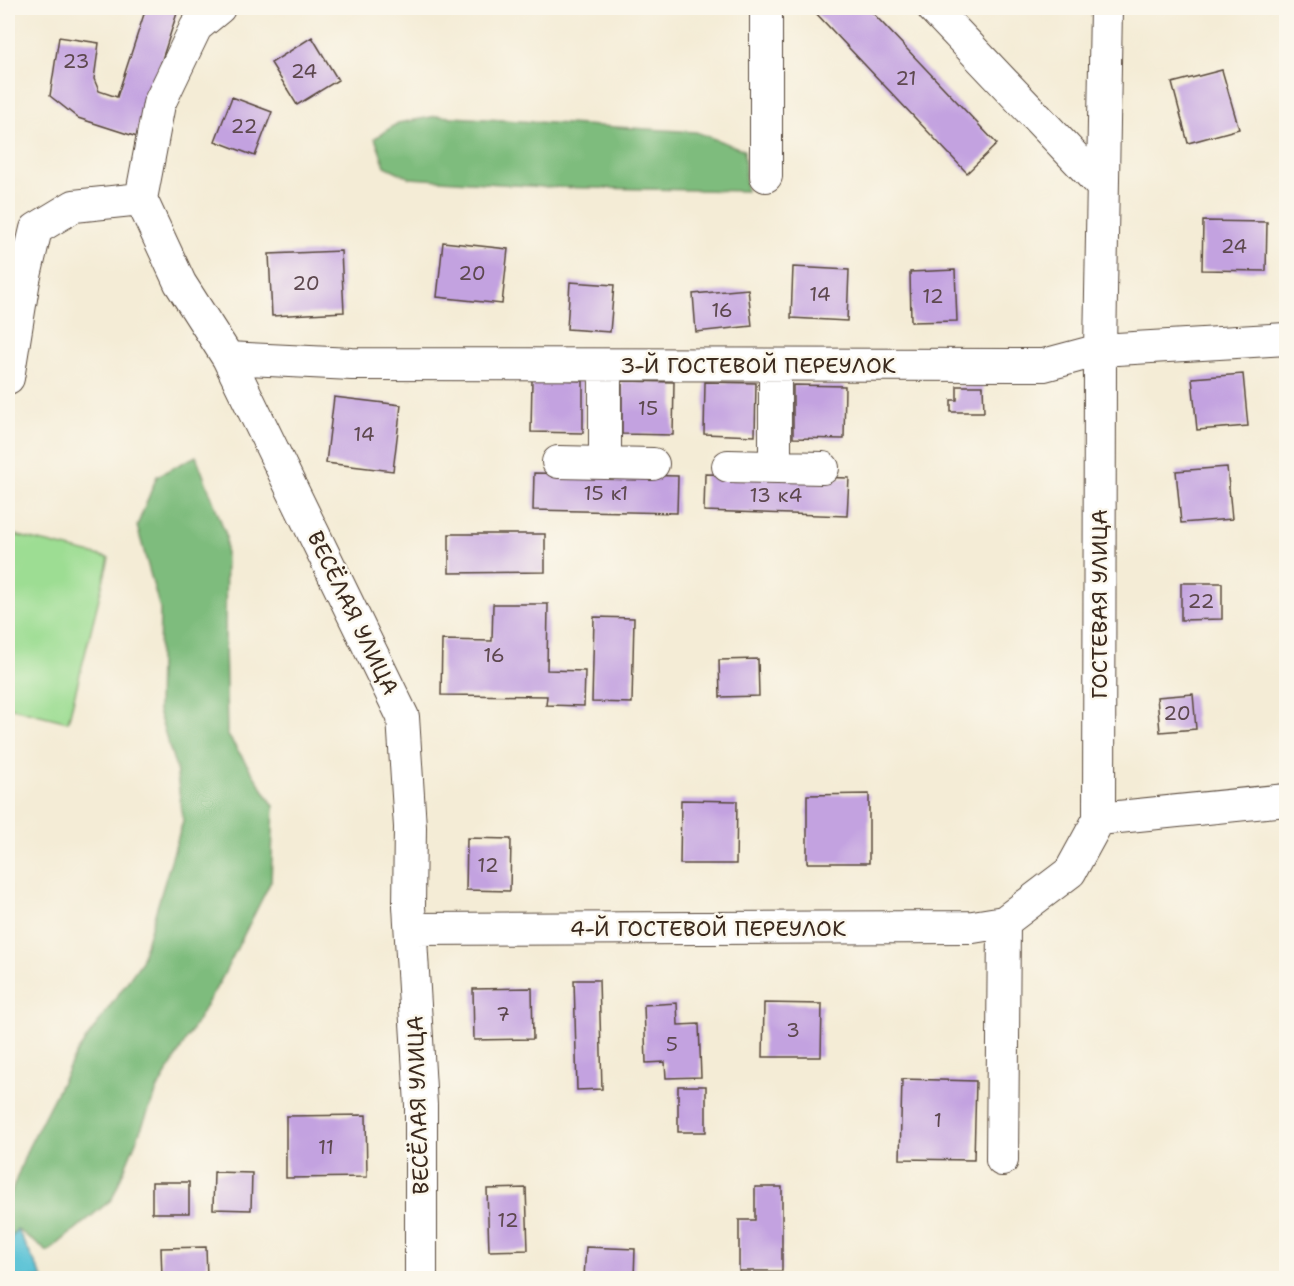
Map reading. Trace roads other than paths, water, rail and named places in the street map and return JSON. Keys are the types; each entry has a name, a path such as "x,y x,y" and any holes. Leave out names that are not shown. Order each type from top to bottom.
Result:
{"street":[{"path":"8,378 24,280 36,229 74,206 141,199 159,104 196,27 219,8"},
{"path":"766,8 766,176"},
{"path":"933,8 1102,186"},
{"name":"ГОСТЕВАЯ УЛИЦА","path":"1004,922 1070,872 1099,819 1102,186 1110,8"},
{"name":"ВЕСЁЛАЯ УЛИЦА","path":"141,199 180,283 228,358 403,717 410,827 409,906 421,1105 421,1278"},
{"name":"3-Й ГОСТЕВОЙ ПЕРЕУЛОК","path":"228,358 352,364 1044,365 1100,350 1287,339"},
{"path":"605,365 605,464"},
{"path":"775,365 775,467"},
{"path":"558,462 653,465"},
{"path":"728,466 823,468"},
{"path":"1099,819 1287,800"},
{"path":"1002,1160 1004,922"},
{"name":"4-Й ГОСТЕВОЙ ПЕРЕУЛОК","path":"411,929 973,927 1004,922"}],"water":[{"path":"17,1229 43,1278 8,1278 8,1243"}]}
